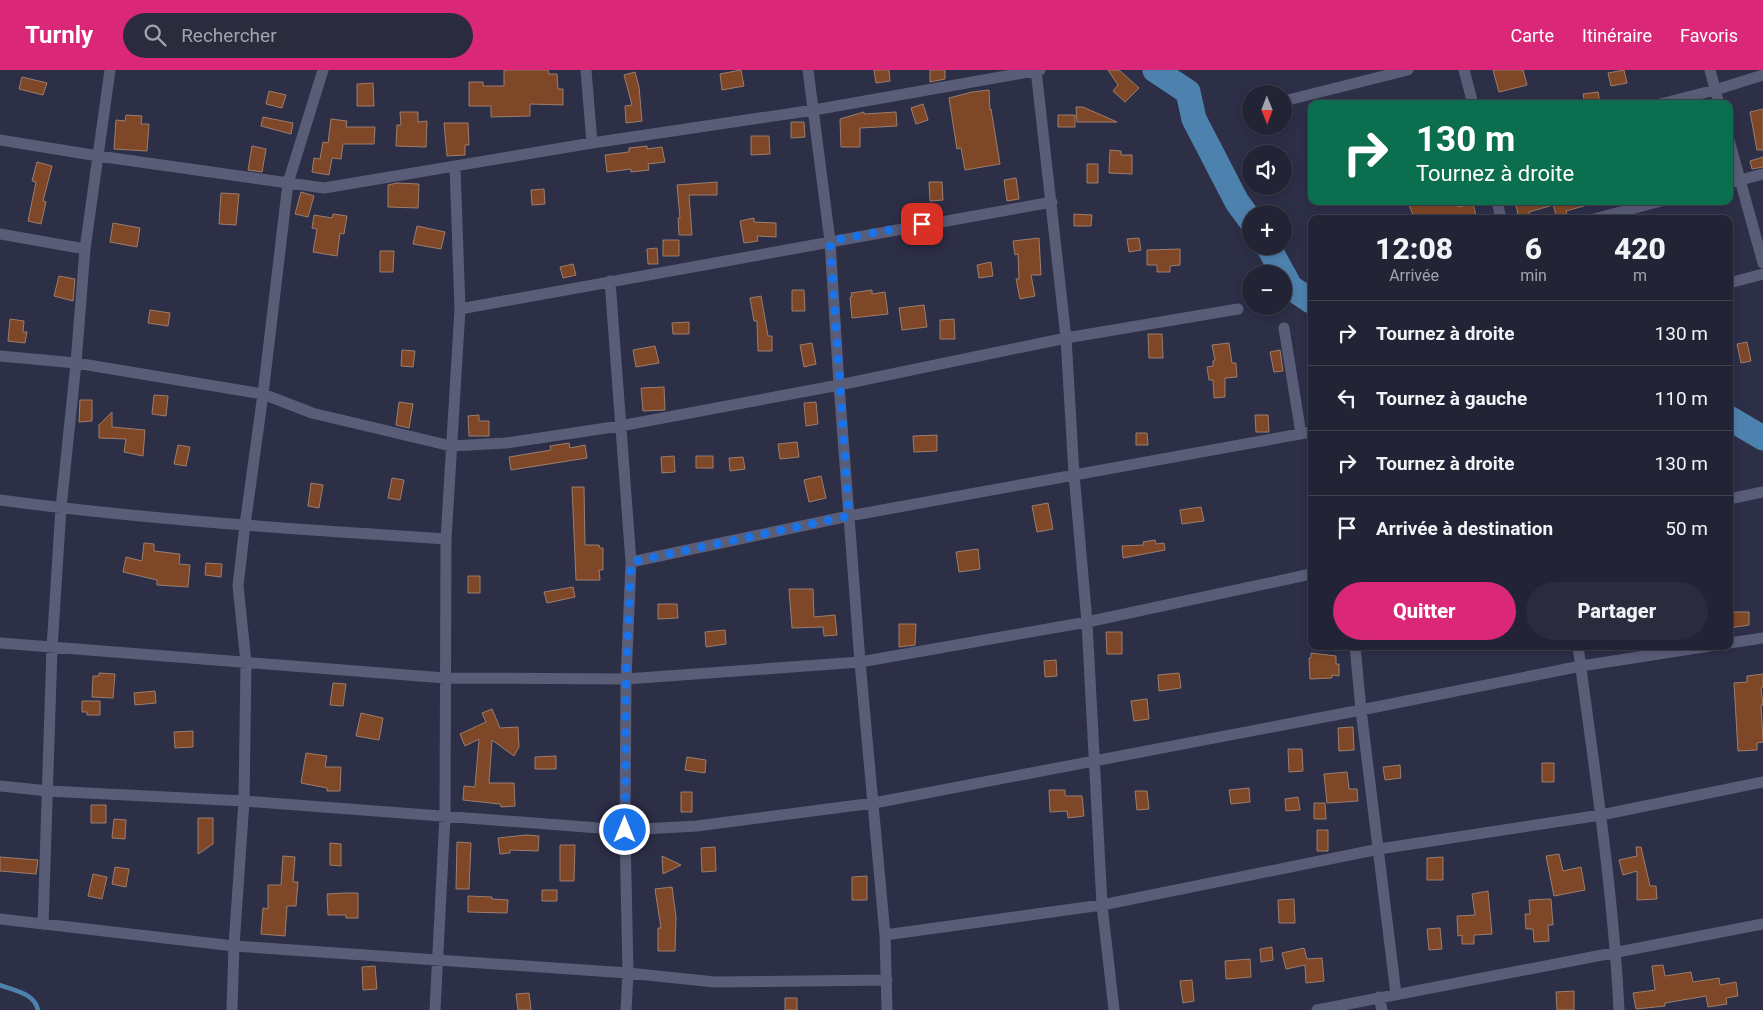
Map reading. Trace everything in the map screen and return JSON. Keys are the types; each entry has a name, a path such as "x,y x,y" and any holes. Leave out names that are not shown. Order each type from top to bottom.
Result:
{"street":[{"path":"43,925 52,648 61,508 76,363 85,249 110,70"},
{"path":"232,1010 234,946 244,801 246,662 238,586 288,183 323,70"},
{"path":"586,70 592,143"},
{"path":"808,70 830,241 860,662 886,935 887,1010"},
{"path":"0,140 324,188 592,143 814,110 1038,70 1066,338 1074,474 1087,622 1102,905 1114,1010"},
{"path":"1292,99 1408,70"},
{"path":"1464,70 1472,100"},
{"path":"1710,70 1718,100"},
{"path":"1676,100 1763,75"},
{"path":"434,1010 445,816 446,539 460,309 455,167"},
{"path":"1763,174 1734,182 1763,263"},
{"path":"460,309 1052,202"},
{"path":"1609,215 1646,205"},
{"path":"0,234 85,249"},
{"path":"1733,282 1763,274"},
{"path":"610,282 631,562 626,679 625,830 628,973 626,1010"},
{"path":"0,356 76,363 263,394 312,413 451,446 506,444 620,426 839,385 1066,338 1238,309"},
{"path":"631,562 849,516 1306,433 1284,328"},
{"path":"1733,498 1763,492"},
{"path":"0,500 61,508 245,525 446,539"},
{"path":"0,643 445,678 626,679 860,662 1087,622 1308,575"},
{"path":"1733,642 1763,638"},
{"path":"1355,650 1396,994"},
{"path":"1579,650 1601,814 1616,952 1619,1010"},
{"path":"0,786 48,791 244,801 625,830 697,826 874,803 1581,666 1684,650"},
{"path":"886,935 1102,905 1379,849 1601,814 1763,782"},
{"path":"0,919 234,946 628,973 715,982 887,980"},
{"path":"1317,1010 1763,924"},
{"path":"1379,998 1382,1010"}],"building":[{"path":"504,70 548,70 549,74 557,74 558,89 563,89 563,105 530,104 530,116 491,117 491,106 469,106 469,82 483,82 483,86 504,86"},
{"path":"741,70 744,86 722,90 720,74"},
{"path":"874,70 889,70 890,81 876,83"},
{"path":"930,70 945,70 945,79 930,82"},
{"path":"1108,70 1119,70 1139,88 1125,102 1113,91 1118,85"},
{"path":"1493,70 1523,70 1527,85 1499,92"},
{"path":"1624,70 1627,83 1611,86 1608,73"},
{"path":"635,72 639,87 642,121 626,123 625,106 632,105 624,75"},
{"path":"22,77 47,83 43,95 19,89"},
{"path":"373,83 374,106 357,106 357,84"},
{"path":"989,90 990,110 1000,164 965,170 961,148 957,149 949,98"},
{"path":"269,91 286,95 282,108 266,104"},
{"path":"1598,92 1599,100 1584,100 1583,94"},
{"path":"923,104 928,120 916,124 911,108"},
{"path":"1076,107 1083,107 1117,122 1077,122"},
{"path":"1763,109 1763,150 1757,150 1750,112"},
{"path":"400,112 418,112 418,122 427,121 426,147 396,146 397,125 401,125"},
{"path":"864,112 864,114 896,112 897,126 860,128 860,147 841,147 840,119"},
{"path":"126,115 142,116 141,124 149,124 147,151 114,149 116,120 125,121"},
{"path":"1058,115 1075,115 1075,127 1058,127"},
{"path":"263,117 293,123 291,134 261,126"},
{"path":"331,119 347,121 346,127 375,127 374,144 343,144 341,159 332,158 329,175 312,172 314,158 320,159 323,142 328,143"},
{"path":"791,122 804,122 805,137 791,138"},
{"path":"444,123 468,123 469,145 465,145 465,155 447,156"},
{"path":"751,136 769,136 770,154 751,155"},
{"path":"252,146 266,149 262,172 248,170"},
{"path":"647,146 647,149 662,147 665,162 648,164 649,170 631,172 631,169 607,172 605,155 629,152 629,148"},
{"path":"1110,150 1121,151 1121,155 1132,155 1132,174 1109,173"},
{"path":"1763,157 1763,167 1752,169 1750,161"},
{"path":"37,162 52,166 43,201 46,202 41,224 28,221 36,182 32,181"},
{"path":"1087,164 1098,164 1098,183 1087,183"},
{"path":"1016,178 1019,199 1007,201 1004,180"},
{"path":"717,182 717,195 689,195 692,235 679,235 678,218 680,218 677,185"},
{"path":"929,182 942,182 943,200 930,201"},
{"path":"397,183 419,184 418,208 388,207 388,185"},
{"path":"544,189 545,204 532,205 531,190"},
{"path":"301,192 314,196 308,217 295,214"},
{"path":"221,193 239,194 236,225 219,224"},
{"path":"1409,205 1458,205 1458,207 1473,205 1476,215 1413,215"},
{"path":"1516,205 1553,205 1529,212 1530,215 1518,215"},
{"path":"1553,205 1587,205 1566,211 1567,215 1556,215"},
{"path":"333,214 347,216 344,234 340,233 337,256 313,252 317,229 312,228 314,215 332,218"},
{"path":"1074,214 1092,215 1091,226 1074,226"},
{"path":"754,218 754,222 776,223 776,237 757,236 758,241 744,243 740,221"},
{"path":"113,223 140,228 137,247 110,242"},
{"path":"417,226 445,232 441,249 413,244"},
{"path":"1039,238 1041,275 1031,275 1035,296 1020,299 1016,279 1019,279 1018,254 1015,255 1013,241"},
{"path":"1139,238 1141,250 1129,252 1127,239"},
{"path":"663,240 679,240 679,256 663,256"},
{"path":"657,248 658,264 648,264 647,249"},
{"path":"1180,249 1180,265 1170,266 1170,272 1157,272 1157,265 1147,265 1147,250"},
{"path":"380,251 394,251 393,272 380,272"},
{"path":"991,262 993,276 979,278 977,265"},
{"path":"573,264 576,275 563,278 560,267"},
{"path":"59,276 75,279 73,301 54,296"},
{"path":"792,290 804,290 805,311 792,311"},
{"path":"872,290 872,294 885,292 888,314 852,318 851,293"},
{"path":"761,296 768,336 772,336 772,351 758,351 757,321 754,321 750,298"},
{"path":"924,305 927,327 902,330 899,308"},
{"path":"150,310 170,313 168,326 148,323"},
{"path":"10,319 24,321 23,332 27,332 25,343 8,341"},
{"path":"954,319 955,339 940,339 940,320"},
{"path":"689,322 689,334 673,334 672,323"},
{"path":"1148,334 1162,334 1163,358 1149,358"},
{"path":"1747,342 1751,361 1741,363 1737,344"},
{"path":"812,343 816,364 804,367 800,345"},
{"path":"1229,343 1232,363 1236,363 1237,377 1225,378 1225,397 1214,398 1213,380 1209,380 1207,367 1213,366 1213,361 1215,360 1212,345"},
{"path":"655,346 659,363 636,367 633,350"},
{"path":"402,350 415,351 413,367 401,366"},
{"path":"1280,350 1283,371 1274,372 1270,352"},
{"path":"664,387 665,410 643,411 641,388"},
{"path":"154,395 168,396 166,416 152,414"},
{"path":"80,400 92,400 92,421 79,422"},
{"path":"399,402 413,404 409,428 396,425"},
{"path":"816,402 818,424 806,426 804,403"},
{"path":"112,412 112,427 145,430 143,456 124,452 126,439 99,438 99,425"},
{"path":"479,415 479,421 489,421 489,436 469,436 468,416"},
{"path":"1255,415 1268,415 1269,432 1256,432"},
{"path":"1136,433 1147,433 1148,445 1136,445"},
{"path":"937,435 937,451 914,452 913,436"},
{"path":"797,442 799,457 780,459 778,444"},
{"path":"569,443 570,448 585,445 587,458 511,470 509,457 551,450 550,446"},
{"path":"178,445 190,447 186,466 174,464"},
{"path":"674,456 675,472 662,473 661,457"},
{"path":"696,456 713,456 713,468 696,468"},
{"path":"743,457 745,469 730,471 729,458"},
{"path":"821,476 826,498 809,502 804,480"},
{"path":"392,478 404,480 400,500 388,498"},
{"path":"311,483 323,485 319,508 308,506"},
{"path":"572,487 584,487 585,545 599,545 600,548 603,548 603,570 599,570 600,580 576,580"},
{"path":"1048,503 1053,529 1037,532 1032,506"},
{"path":"1201,507 1204,521 1182,524 1180,510"},
{"path":"1155,540 1156,544 1164,543 1165,550 1123,558 1122,546 1144,545 1143,542"},
{"path":"144,543 154,544 154,551 180,554 179,564 190,565 188,587 157,585 157,580 123,572 126,557 142,561"},
{"path":"978,549 980,569 959,572 956,552"},
{"path":"206,563 222,564 221,577 205,575"},
{"path":"468,576 480,576 480,593 468,593"},
{"path":"573,587 575,597 547,603 544,592"},
{"path":"789,589 813,589 814,617 835,615 837,635 824,636 823,627 792,628"},
{"path":"658,604 677,604 678,618 658,619"},
{"path":"1733,612 1749,612 1749,625 1733,627"},
{"path":"899,624 916,624 915,645 899,647"},
{"path":"725,630 726,644 706,647 705,632"},
{"path":"1106,632 1122,632 1122,654 1107,654"},
{"path":"1311,653 1336,656 1336,664 1339,664 1339,676 1332,675 1332,678 1310,679 1309,658 1311,658"},
{"path":"1056,660 1057,676 1045,677 1044,661"},
{"path":"99,673 115,674 113,698 92,697 93,676 99,676"},
{"path":"1179,673 1181,688 1159,691 1158,675"},
{"path":"1763,674 1763,687 1761,688 1763,705 1761,705 1763,742 1757,743 1757,750 1738,751 1734,683 1747,682 1747,676"},
{"path":"333,683 346,684 343,706 330,705"},
{"path":"155,691 156,703 135,705 134,693"},
{"path":"1147,699 1149,719 1134,721 1131,701"},
{"path":"82,701 100,701 100,715 87,715 87,712 82,712"},
{"path":"492,709 500,728 518,727 519,747 514,756 492,740 489,783 514,783 515,806 501,807 500,804 463,800 464,786 475,787 479,739 465,746 460,734 486,722 482,713"},
{"path":"361,713 383,718 379,740 356,736"},
{"path":"1353,727 1354,750 1339,751 1338,728"},
{"path":"193,731 193,747 175,748 174,732"},
{"path":"1288,749 1302,749 1303,771 1289,772"},
{"path":"306,753 327,756 325,767 341,767 340,791 327,791 327,788 301,783"},
{"path":"556,756 556,769 535,769 535,757"},
{"path":"687,757 706,760 705,773 685,770"},
{"path":"1542,763 1554,763 1554,782 1542,782"},
{"path":"1400,765 1401,778 1385,780 1383,767"},
{"path":"1347,772 1349,789 1357,789 1358,801 1327,803 1324,774"},
{"path":"1249,788 1250,802 1231,804 1229,790"},
{"path":"1049,790 1065,790 1065,796 1082,796 1084,816 1068,818 1067,811 1050,812"},
{"path":"1135,791 1147,791 1149,809 1137,810"},
{"path":"681,792 692,792 692,812 681,812"},
{"path":"1298,797 1300,810 1286,811 1285,799"},
{"path":"1314,803 1325,803 1326,819 1314,819"},
{"path":"91,805 106,805 106,823 91,823"},
{"path":"198,818 213,818 213,844 198,854"},
{"path":"114,819 126,820 125,839 112,838"},
{"path":"1317,830 1328,830 1328,851 1317,851"},
{"path":"526,835 539,836 538,851 510,850 510,853 500,854 498,838"},
{"path":"457,842 471,843 469,889 456,889"},
{"path":"330,843 341,844 341,866 330,865"},
{"path":"560,845 575,845 574,881 560,881"},
{"path":"715,847 716,871 702,872 701,848"},
{"path":"1636,847 1641,847 1650,886 1656,886 1657,899 1637,900 1637,871 1623,875 1619,860 1637,856"},
{"path":"1559,854 1563,871 1581,867 1585,890 1554,896 1546,856"},
{"path":"283,856 295,857 293,882 298,882 296,906 287,906 285,936 261,934 263,908 268,909 268,885 281,885"},
{"path":"662,856 681,865 663,874"},
{"path":"0,857 38,860 36,874 0,871"},
{"path":"1443,857 1443,880 1427,880 1427,858"},
{"path":"115,867 129,869 126,887 112,884"},
{"path":"93,874 107,877 102,899 88,896"},
{"path":"867,876 867,900 852,900 852,877"},
{"path":"672,887 676,917 675,951 658,951 658,928 661,928 655,889"},
{"path":"542,890 557,890 557,901 542,901"},
{"path":"1488,891 1492,934 1474,935 1474,944 1462,944 1462,935 1458,936 1457,916 1475,915 1472,894"},
{"path":"358,893 358,918 346,918 346,915 328,915 327,894"},
{"path":"468,896 508,900 507,913 468,912"},
{"path":"1294,899 1295,923 1279,923 1278,900"},
{"path":"1551,899 1553,925 1548,925 1549,941 1534,942 1533,929 1526,929 1525,914 1530,914 1529,900"},
{"path":"1440,928 1442,949 1429,950 1427,929"},
{"path":"1272,947 1273,960 1261,962 1260,949"},
{"path":"1304,948 1307,959 1322,958 1324,981 1306,983 1305,965 1286,969 1282,953"},
{"path":"1250,959 1251,977 1226,979 1225,961"},
{"path":"1663,965 1665,976 1691,972 1693,982 1719,978 1720,985 1736,982 1738,996 1726,998 1727,1004 1708,1007 1706,996 1665,1003 1665,1006 1636,1009 1633,993 1655,990 1652,966"},
{"path":"375,966 377,989 363,990 362,967"},
{"path":"1192,980 1194,1001 1183,1003 1180,981"},
{"path":"1574,991 1574,1010 1557,1010 1556,992"},
{"path":"529,993 531,1010 518,1010 516,994"},
{"path":"785,998 797,998 797,1010 785,1010"}],"waterway":[{"path":"1155,70 1188,92 1194,119 1242,209"},
{"path":"1273,255 1278,265"},
{"path":"1292,288 1308,299"},
{"path":"1733,420 1763,438"},
{"path":"0,985 28,996 36,1004 38,1010"}],"route":[{"path":"625,830 626,679 631,562 849,516 830,241 922,224"}]}
